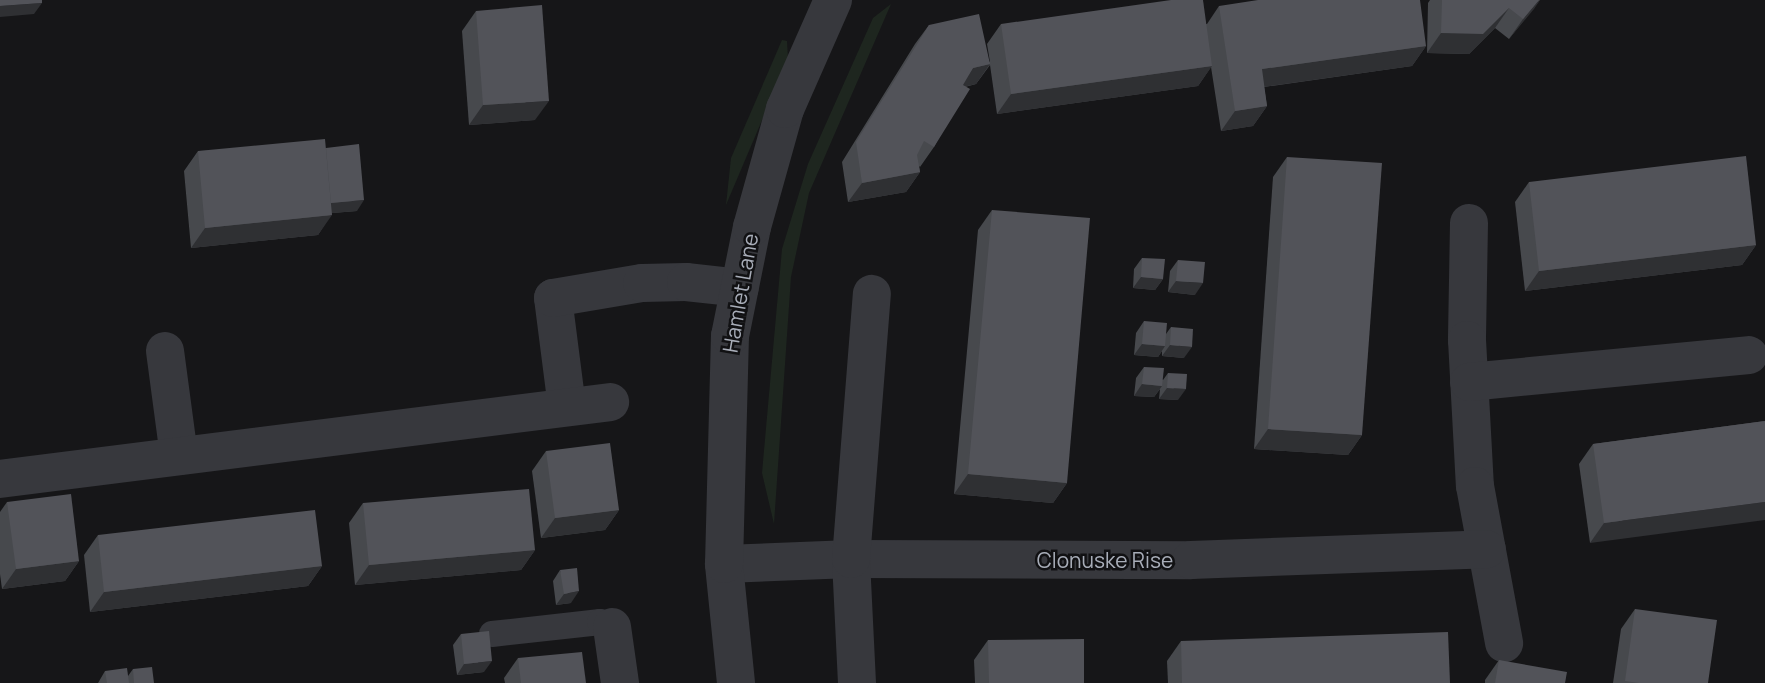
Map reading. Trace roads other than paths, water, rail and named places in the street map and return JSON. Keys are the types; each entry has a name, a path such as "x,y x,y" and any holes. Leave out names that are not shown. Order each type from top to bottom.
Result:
{"street":[{"name":"Hamlet Lane","path":"736,683 724,564 730,336 751,227 785,109 833,0"},
{"path":"1469,223 1469,382 1475,486 1504,643"},
{"path":"567,407 553,298 642,283 685,282 740,288"},
{"path":"857,683 852,559 872,294"},
{"path":"165,351 179,456"},
{"path":"1469,382 1749,355"},
{"path":"0,479 610,402"},
{"name":"Clonuske Rise","path":"724,564 852,559 1191,560 1487,549"},
{"path":"612,626 620,683"}],"lane":[{"path":"492,634 600,622 612,626"}]}
